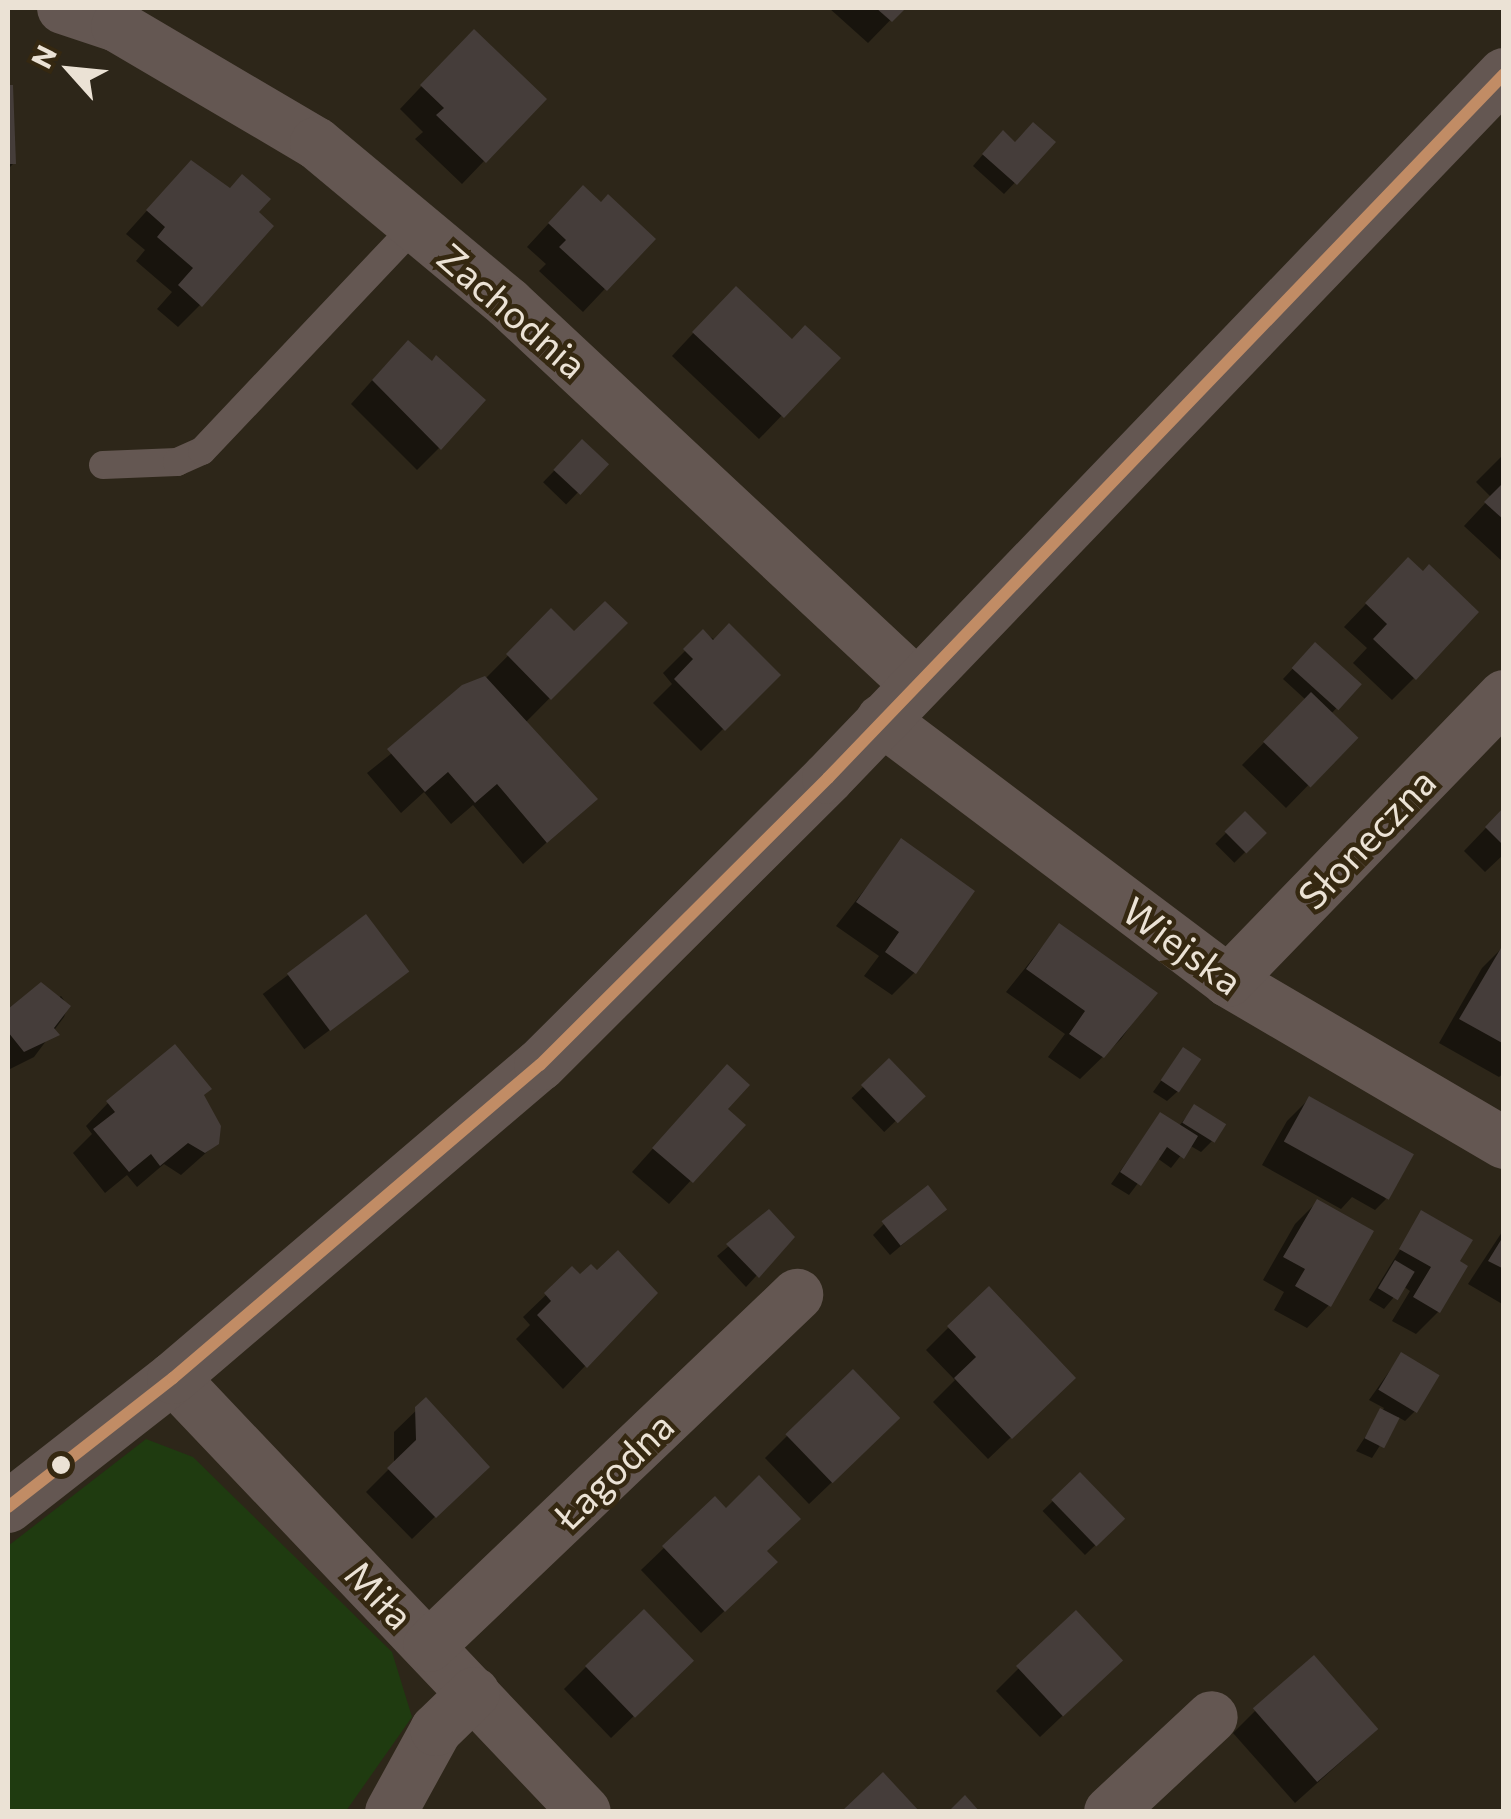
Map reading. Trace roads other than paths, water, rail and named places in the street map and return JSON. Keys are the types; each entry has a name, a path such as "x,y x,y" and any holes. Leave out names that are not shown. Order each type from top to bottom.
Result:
{"street":[{"name":"Zachodnia","path":"63,8 121,17 316,143 416,225 600,386 898,701"},
{"path":"8,1507 173,1378 540,1065 1504,74"},
{"name":"Słoneczna","path":"1228,981 1504,696"},
{"name":"Wiejska","path":"898,701 1228,981 1504,1143"},
{"name":"Łagodna","path":"429,1646 797,1294"},
{"name":"Miła","path":"173,1378 586,1812"},
{"path":"391,1812 436,1730 474,1692"},
{"path":"1110,1812 1212,1717"}],"lane":[{"path":"103,465 177,462 202,451 416,225"}]}
